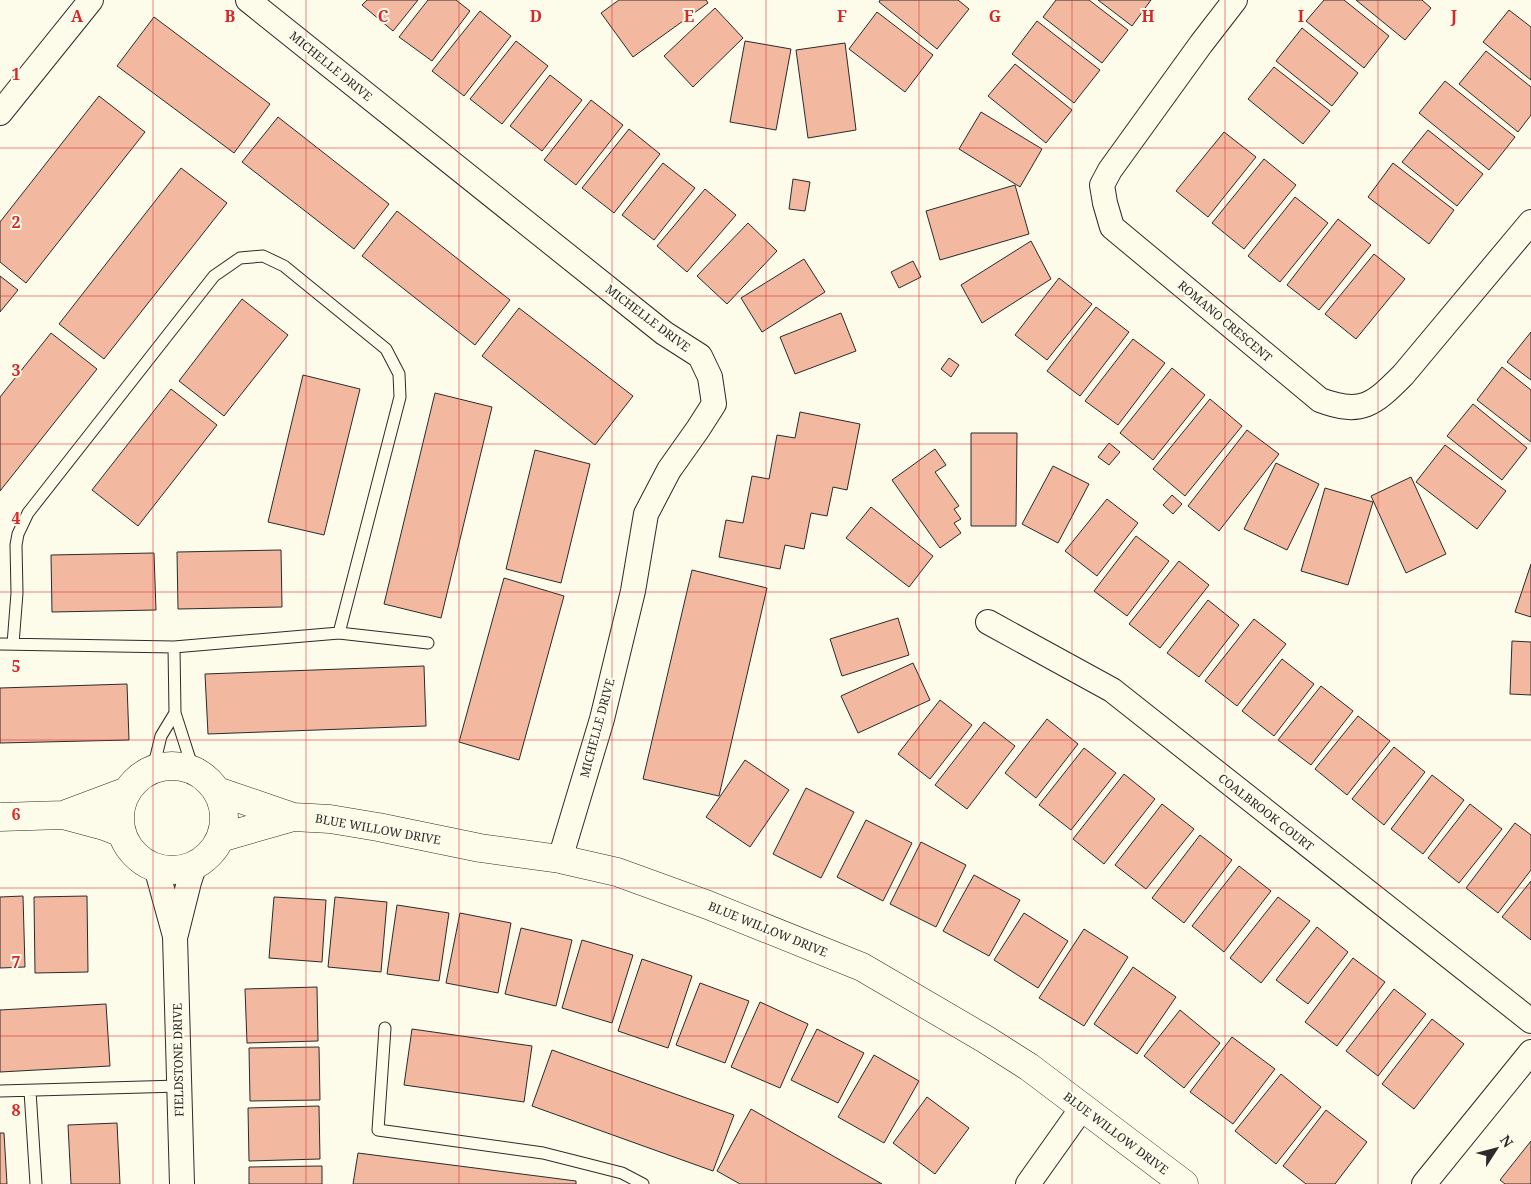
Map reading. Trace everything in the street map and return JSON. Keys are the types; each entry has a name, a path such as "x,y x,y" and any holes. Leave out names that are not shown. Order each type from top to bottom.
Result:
{"street":[{"path":"0,113 91,0"},
{"name":"MICHELLE DRIVE","path":"248,0 664,333 700,356 710,378 714,404 668,470 646,514 633,591 602,719 560,859"},
{"name":"ROMANO CRESCENT","path":"1235,0 1110,170 1102,185 1105,203 1112,227 1320,400 1350,408 1367,405 1386,392 1403,375 1531,222"},
{"name":"COALBROOK COURT","path":"988,622 1112,690 1531,1021"},
{"path":"173,765 193,769 206,778 217,791 224,814 220,838 210,853 195,864 176,870 156,867 142,860 130,848 122,833 120,812 127,791 138,778 153,769 173,765"},
{"path":"63,815 127,791"},
{"name":"BLUE WILLOW DRIVE","path":"217,791 293,817 330,819 378,827 480,848 560,859 618,872 708,905 862,967 1029,1067 1184,1184"},
{"path":"0,817 63,815 122,833"},
{"name":"BLUE WILLOW DRIVE","path":"220,838 293,817"},
{"name":"FIELDSTONE DRIVE","path":"182,1184 178,1086 176,936 195,864"},
{"name":"FIELDSTONE DRIVE","path":"156,867 176,936"},
{"path":"1424,1184 1531,1052"},
{"path":"1028,1184 1082,1108"}],"lane":[{"path":"13,644 16,545 18,534 28,513 214,276 240,258 263,256 284,266 386,349 399,374 400,397 339,633"},
{"path":"0,644 174,646 339,633 428,643"},
{"path":"174,646 175,713 193,769"},
{"path":"153,769 161,736 175,713"},
{"path":"385,1028 378,1130 543,1153 620,1179 643,1184"},
{"path":"0,1092 178,1086"},
{"path":"30,1091 36,1184"}],"building":[{"path":"367,0 418,0 393,31 362,5"},
{"path":"428,0 456,0 470,11 432,61 399,37"},
{"path":"619,0 706,0 708,3 633,57 601,13"},
{"path":"880,0 958,0 969,9 937,49 879,2"},
{"path":"1056,0 1089,0 1128,30 1102,63 1043,17"},
{"path":"1098,0 1151,0 1132,26"},
{"path":"1324,0 1344,0 1389,36 1364,68 1306,21"},
{"path":"1356,0 1422,0 1431,8 1405,40"},
{"path":"715,8 743,38 693,87 664,56"},
{"path":"1509,10 1531,27 1531,80 1483,42"},
{"path":"480,11 511,36 464,96 432,71"},
{"path":"877,12 933,55 905,92 849,49"},
{"path":"154,17 270,104 234,153 117,66"},
{"path":"1037,21 1100,70 1074,103 1012,54"},
{"path":"1302,28 1358,73 1332,106 1276,61"},
{"path":"516,41 548,66 502,124 470,99"},
{"path":"745,41 791,49 776,130 730,122"},
{"path":"845,43 856,130 808,138 796,50"},
{"path":"1486,51 1531,87 1531,115 1518,132 1459,84"},
{"path":"1015,64 1072,110 1046,143 988,96"},
{"path":"1274,67 1330,111 1303,144 1248,99"},
{"path":"550,75 582,100 542,151 510,126"},
{"path":"1445,81 1515,137 1489,170 1419,113"},
{"path":"99,96 145,132 26,283 0,262 0,222"},
{"path":"591,100 623,125 576,185 544,160"},
{"path":"981,112 1042,149 1020,187 959,149"},
{"path":"278,117 389,204 354,249 242,162"},
{"path":"629,129 660,154 614,213 582,188"},
{"path":"1428,130 1483,174 1457,206 1402,162"},
{"path":"1224,132 1256,157 1208,217 1176,191"},
{"path":"1264,159 1296,185 1244,249 1212,223"},
{"path":"663,163 695,188 654,240 622,215"},
{"path":"1393,163 1454,210 1429,244 1368,197"},
{"path":"181,168 227,203 104,359 59,324"},
{"path":"793,179 810,182 805,211 789,209"},
{"path":"1015,185 1029,234 940,260 926,211"},
{"path":"705,189 736,215 687,272 657,246"},
{"path":"1295,197 1328,223 1280,282 1248,256"},
{"path":"397,211 510,300 475,345 362,256"},
{"path":"1338,219 1371,245 1319,310 1287,285"},
{"path":"748,223 777,251 727,304 697,276"},
{"path":"1031,241 1051,279 982,323 961,285"},
{"path":"1374,254 1405,279 1356,339 1325,314"},
{"path":"804,259 825,292 762,332 741,298"},
{"path":"913,261 921,277 899,288 891,272"},
{"path":"0,276 18,290 0,312"},
{"path":"1059,278 1092,304 1047,360 1015,335"},
{"path":"242,299 288,335 224,416 179,381"},
{"path":"1096,307 1129,332 1080,396 1047,371"},
{"path":"519,308 633,396 595,445 482,356"},
{"path":"841,313 856,351 795,374 780,337"},
{"path":"1531,332 1531,380 1507,362"},
{"path":"51,333 97,369 0,491 0,397"},
{"path":"1133,339 1165,363 1118,425 1085,401"},
{"path":"949,358 959,365 951,377 941,369"},
{"path":"1502,367 1531,390 1531,442 1477,400"},
{"path":"1172,368 1205,395 1153,460 1120,433"},
{"path":"303,375 360,389 324,535 268,522"},
{"path":"171,389 217,425 138,526 92,490"},
{"path":"435,393 492,407 441,618 384,604"},
{"path":"1210,399 1242,426 1185,496 1153,469"},
{"path":"1473,404 1527,448 1502,480 1447,436"},
{"path":"800,412 860,424 847,490 833,487 827,516 811,513 804,549 785,545 780,569 719,557 726,520 743,523 752,476 769,479 777,435 795,438"},
{"path":"1247,430 1279,454 1219,531 1188,506"},
{"path":"971,433 1017,433 1016,526 971,526"},
{"path":"1109,443 1120,452 1109,465 1098,457"},
{"path":"1445,445 1506,491 1477,529 1416,482"},
{"path":"935,449 946,465 935,472 959,506 954,509 961,519 954,523 961,533 940,548 892,480"},
{"path":"535,450 590,464 561,583 506,569"},
{"path":"1276,463 1319,484 1287,550 1244,529"},
{"path":"1053,466 1089,484 1058,543 1022,524"},
{"path":"1411,477 1446,554 1406,573 1371,496"},
{"path":"1325,488 1373,502 1348,585 1301,571"},
{"path":"1172,495 1182,504 1173,514 1163,505"},
{"path":"1107,499 1138,523 1097,576 1065,551"},
{"path":"871,507 933,556 909,587 846,538"},
{"path":"1136,536 1169,561 1127,616 1094,591"},
{"path":"281,550 282,607 178,609 177,552"},
{"path":"154,553 156,610 52,612 51,555"},
{"path":"1179,561 1209,585 1160,648 1129,624"},
{"path":"1531,564 1531,617 1515,612"},
{"path":"692,570 767,588 719,796 643,779"},
{"path":"504,578 564,596 519,760 459,742"},
{"path":"1208,600 1239,625 1199,677 1167,653"},
{"path":"898,618 909,655 842,676 830,639"},
{"path":"1254,619 1286,644 1237,706 1205,681"},
{"path":"1512,641 1531,642 1531,695 1510,694"},
{"path":"1282,659 1314,684 1274,736 1242,711"},
{"path":"913,663 930,700 858,733 841,696"},
{"path":"424,666 426,726 208,734 205,674"},
{"path":"127,684 129,740 0,743 0,688"},
{"path":"1321,686 1353,711 1311,765 1278,740"},
{"path":"940,700 972,725 930,779 898,754"},
{"path":"1358,716 1390,741 1347,795 1315,769"},
{"path":"1047,719 1078,744 1036,798 1005,773"},
{"path":"984,722 1015,746 967,809 935,785"},
{"path":"1394,747 1425,772 1384,825 1352,799"},
{"path":"1084,748 1116,773 1071,830 1039,805"},
{"path":"745,760 789,790 750,847 706,817"},
{"path":"1124,774 1155,799 1104,864 1073,839"},
{"path":"1432,775 1464,800 1423,854 1391,829"},
{"path":"806,788 854,812 821,878 773,854"},
{"path":"1162,804 1194,829 1146,889 1115,865"},
{"path":"1470,804 1502,829 1459,883 1428,858"},
{"path":"866,820 912,843 883,901 837,877"},
{"path":"1515,823 1531,835 1531,870 1498,913 1466,888"},
{"path":"1200,835 1232,860 1184,923 1152,898"},
{"path":"921,842 966,865 936,927 890,904"},
{"path":"1239,866 1271,891 1224,952 1192,926"},
{"path":"974,875 1020,900 989,956 943,931"},
{"path":"1531,881 1531,940 1502,917"},
{"path":"23,896 25,967 0,968 0,897"},
{"path":"87,896 88,972 35,973 34,897"},
{"path":"274,897 326,900 322,962 269,958"},
{"path":"335,897 387,902 381,972 328,967"},
{"path":"1278,897 1310,921 1261,983 1230,958"},
{"path":"397,905 449,913 439,981 387,974"},
{"path":"460,913 511,923 498,993 446,983"},
{"path":"1024,913 1068,941 1038,988 994,960"},
{"path":"1317,927 1348,952 1308,1004 1276,980"},
{"path":"521,928 572,940 556,1006 505,994"},
{"path":"1084,929 1128,957 1084,1026 1039,998"},
{"path":"582,940 633,955 612,1023 562,1008"},
{"path":"1353,958 1385,982 1337,1046 1305,1022"},
{"path":"642,959 692,976 668,1048 618,1031"},
{"path":"1133,967 1176,997 1137,1054 1094,1024"},
{"path":"700,983 749,1001 725,1063 676,1045"},
{"path":"317,987 318,1041 247,1043 245,989"},
{"path":"1394,989 1426,1014 1378,1076 1346,1051"},
{"path":"760,1002 808,1024 780,1088 731,1067"},
{"path":"106,1004 110,1066 0,1072 0,1010"},
{"path":"1180,1010 1220,1043 1184,1088 1144,1056"},
{"path":"1432,1019 1464,1044 1414,1109 1382,1084"},
{"path":"412,1029 532,1046 524,1102 404,1085"},
{"path":"817,1029 864,1053 838,1103 791,1080"},
{"path":"1232,1037 1275,1069 1233,1124 1190,1092"},
{"path":"319,1047 320,1100 250,1101 249,1048"},
{"path":"552,1050 734,1115 713,1171 532,1106"},
{"path":"874,1055 919,1081 884,1143 838,1117"},
{"path":"1281,1074 1321,1107 1276,1164 1235,1131"},
{"path":"927,1097 969,1128 935,1174 893,1143"},
{"path":"319,1106 320,1159 249,1161 248,1108"},
{"path":"751,1109 882,1184 740,1184 717,1171"},
{"path":"1326,1110 1367,1142 1335,1184 1306,1184 1283,1166"},
{"path":"117,1123 120,1184 71,1184 68,1125"},
{"path":"0,1133 4,1133 7,1184 0,1184"},
{"path":"1531,1141 1531,1184 1505,1184 1500,1180"},
{"path":"358,1153 576,1181 576,1184 353,1184"},
{"path":"322,1166 322,1184 249,1184 249,1167"}]}
